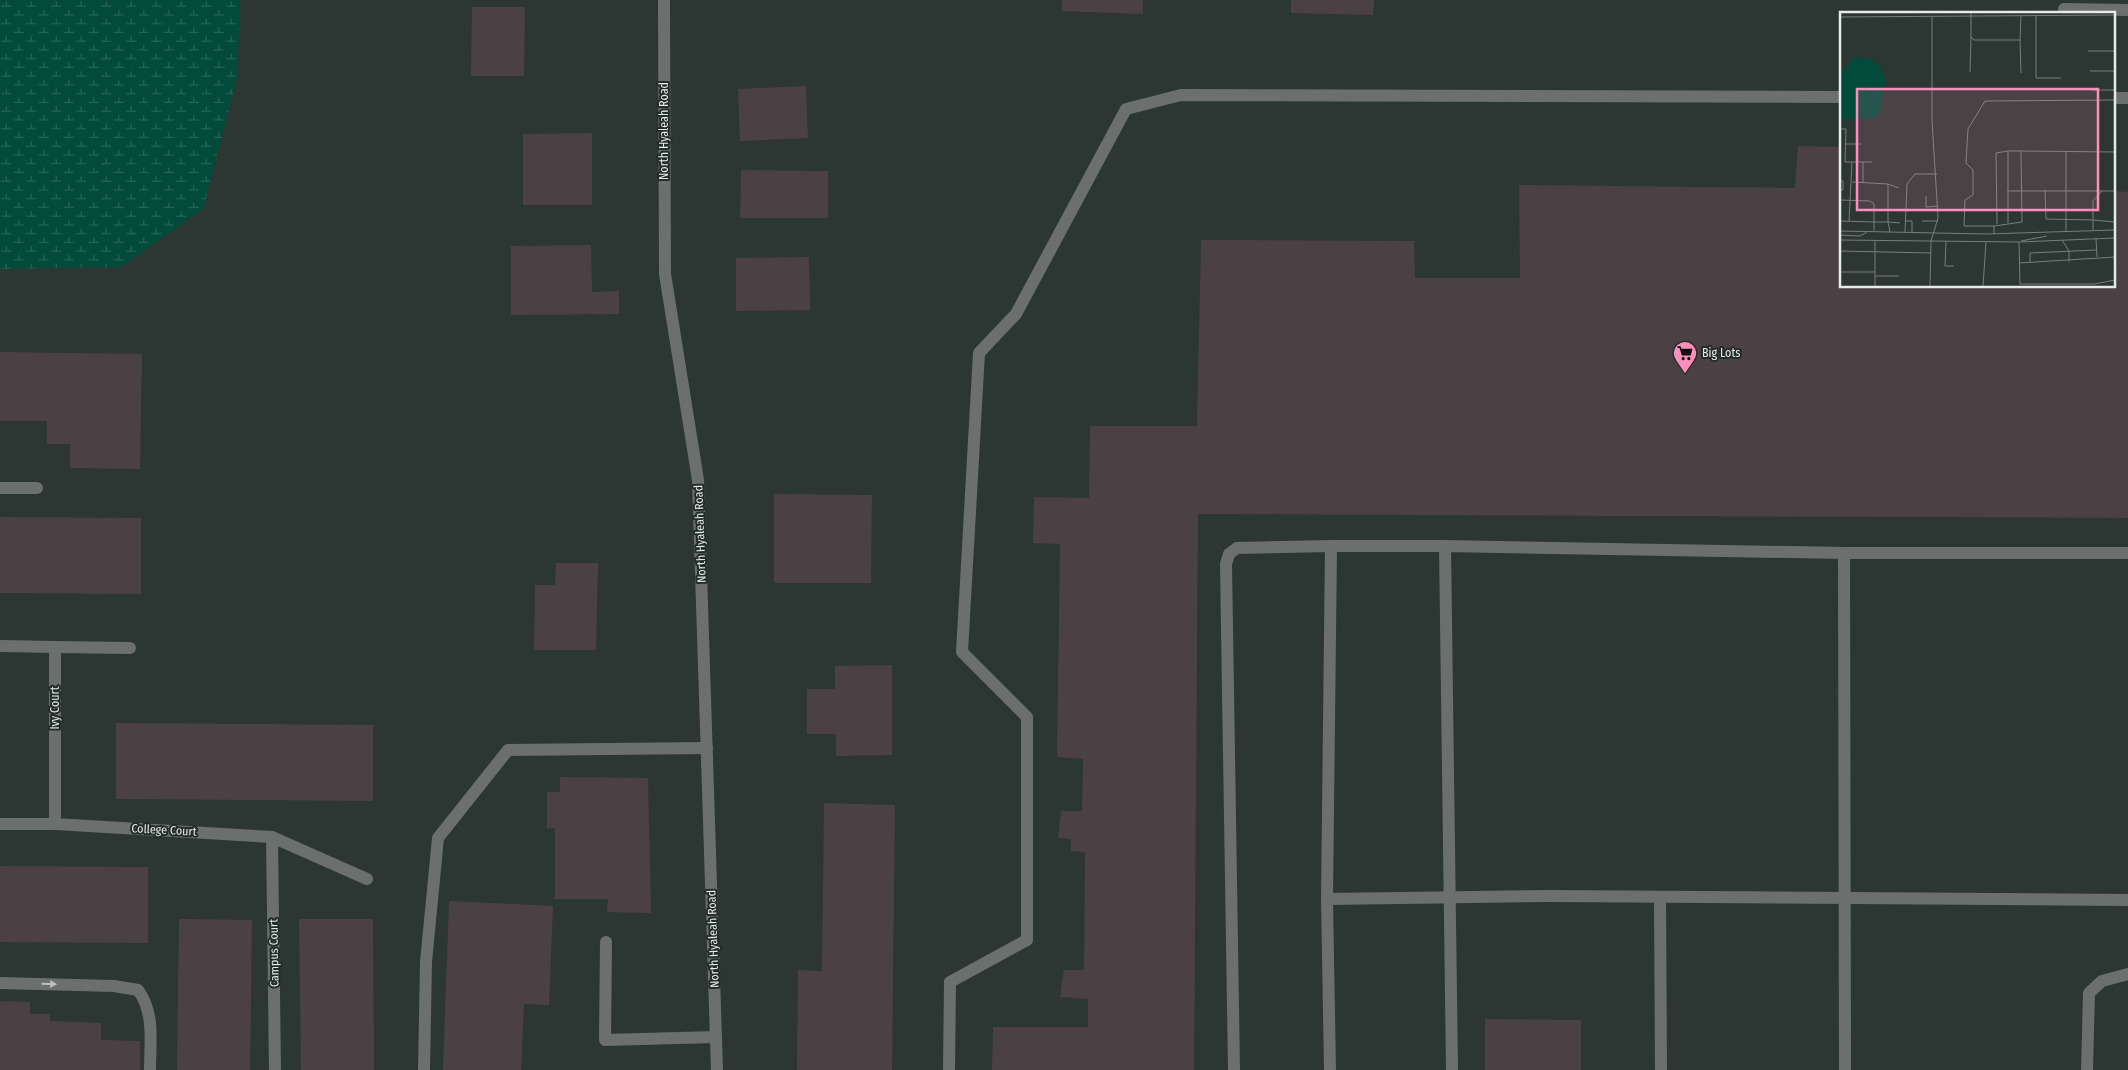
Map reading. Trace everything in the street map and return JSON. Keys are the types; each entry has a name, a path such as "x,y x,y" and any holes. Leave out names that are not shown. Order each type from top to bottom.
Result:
{"street":[{"name":"North Hyaleah Road","path":"664,0 665,274 698,480 717,1070"},
{"path":"2064,9 2128,10"},
{"path":"949,1070 950,982 1027,940 1027,717 962,652 979,354 1016,314 1126,109 1181,95 1840,97"},
{"path":"0,488 37,488"},
{"path":"1330,1070 1327,899 1331,546"},
{"path":"1445,546 1452,1070"},
{"path":"1234,1070 1226,564 1229,554 1237,548 1445,546 1844,553 2128,553"},
{"path":"1844,553 1845,1070"},
{"path":"0,646 130,648"},
{"name":"Ivy Court","path":"55,647 55,824"},
{"path":"424,1070 426,962 438,838 508,750 707,748"},
{"name":"College Court","path":"0,824 55,824 272,837"},
{"path":"272,837 367,879"},
{"name":"Campus Court","path":"272,837 275,1070"},
{"path":"1327,899 1449,896 2128,900"},
{"path":"1660,897 1662,1070"},
{"path":"606,942 605,1040 716,1037"},
{"path":"2087,1070 2089,993 2102,981 2128,974"},
{"path":"0,983 114,986 138,990 145,999 150,1015 150,1070"}],"green space":[{"path":"0,0 240,0 237,79 203,209 121,267 0,269"}],"building":[{"path":"1062,0 1143,0 1143,14 1062,11"},
{"path":"1291,0 1374,0 1373,15 1291,13"},
{"path":"472,7 525,7 524,76 471,76"},
{"path":"806,86 808,138 740,141 738,89"},
{"path":"592,133 592,205 523,205 523,134"},
{"path":"1798,146 1840,147 1840,288 2116,288 2116,191 2128,192 2128,518 1198,514 1194,1070 992,1070 993,1027 1088,1027 1088,999 1060,997 1064,970 1084,970 1085,852 1071,851 1071,839 1058,838 1061,811 1082,811 1083,759 1057,757 1060,544 1033,543 1034,497 1089,498 1090,426 1197,426 1201,240 1414,241 1415,278 1520,278 1519,185 1795,188"},
{"path":"741,170 828,171 828,218 740,218"},
{"path":"591,245 592,292 619,291 619,314 511,315 511,246"},
{"path":"809,257 810,310 736,311 736,258"},
{"path":"0,352 142,354 140,469 70,468 70,444 47,444 47,421 0,421"},
{"path":"774,494 872,495 871,583 774,583"},
{"path":"0,517 141,518 141,594 0,593"},
{"path":"556,563 598,563 596,650 534,650 535,585 555,585"},
{"path":"892,665 892,755 836,756 836,734 807,734 807,689 835,689 835,666"},
{"path":"116,723 373,725 373,801 116,799"},
{"path":"560,777 648,778 651,913 607,912 608,899 555,899 555,828 547,829 547,792 560,792"},
{"path":"824,803 895,805 892,1070 797,1070 798,970 822,971"},
{"path":"0,866 148,867 148,943 0,942"},
{"path":"449,901 553,906 549,1005 524,1004 521,1070 443,1070"},
{"path":"179,919 252,920 250,1070 177,1070"},
{"path":"299,919 373,919 374,1070 301,1070"},
{"path":"0,1001 30,1002 30,1014 50,1014 50,1021 101,1023 101,1040 140,1041 140,1070 0,1070"},
{"path":"1485,1019 1581,1020 1581,1070 1485,1070"}],"place":[{"name":"Big Lots","path":"1685,374"}]}
